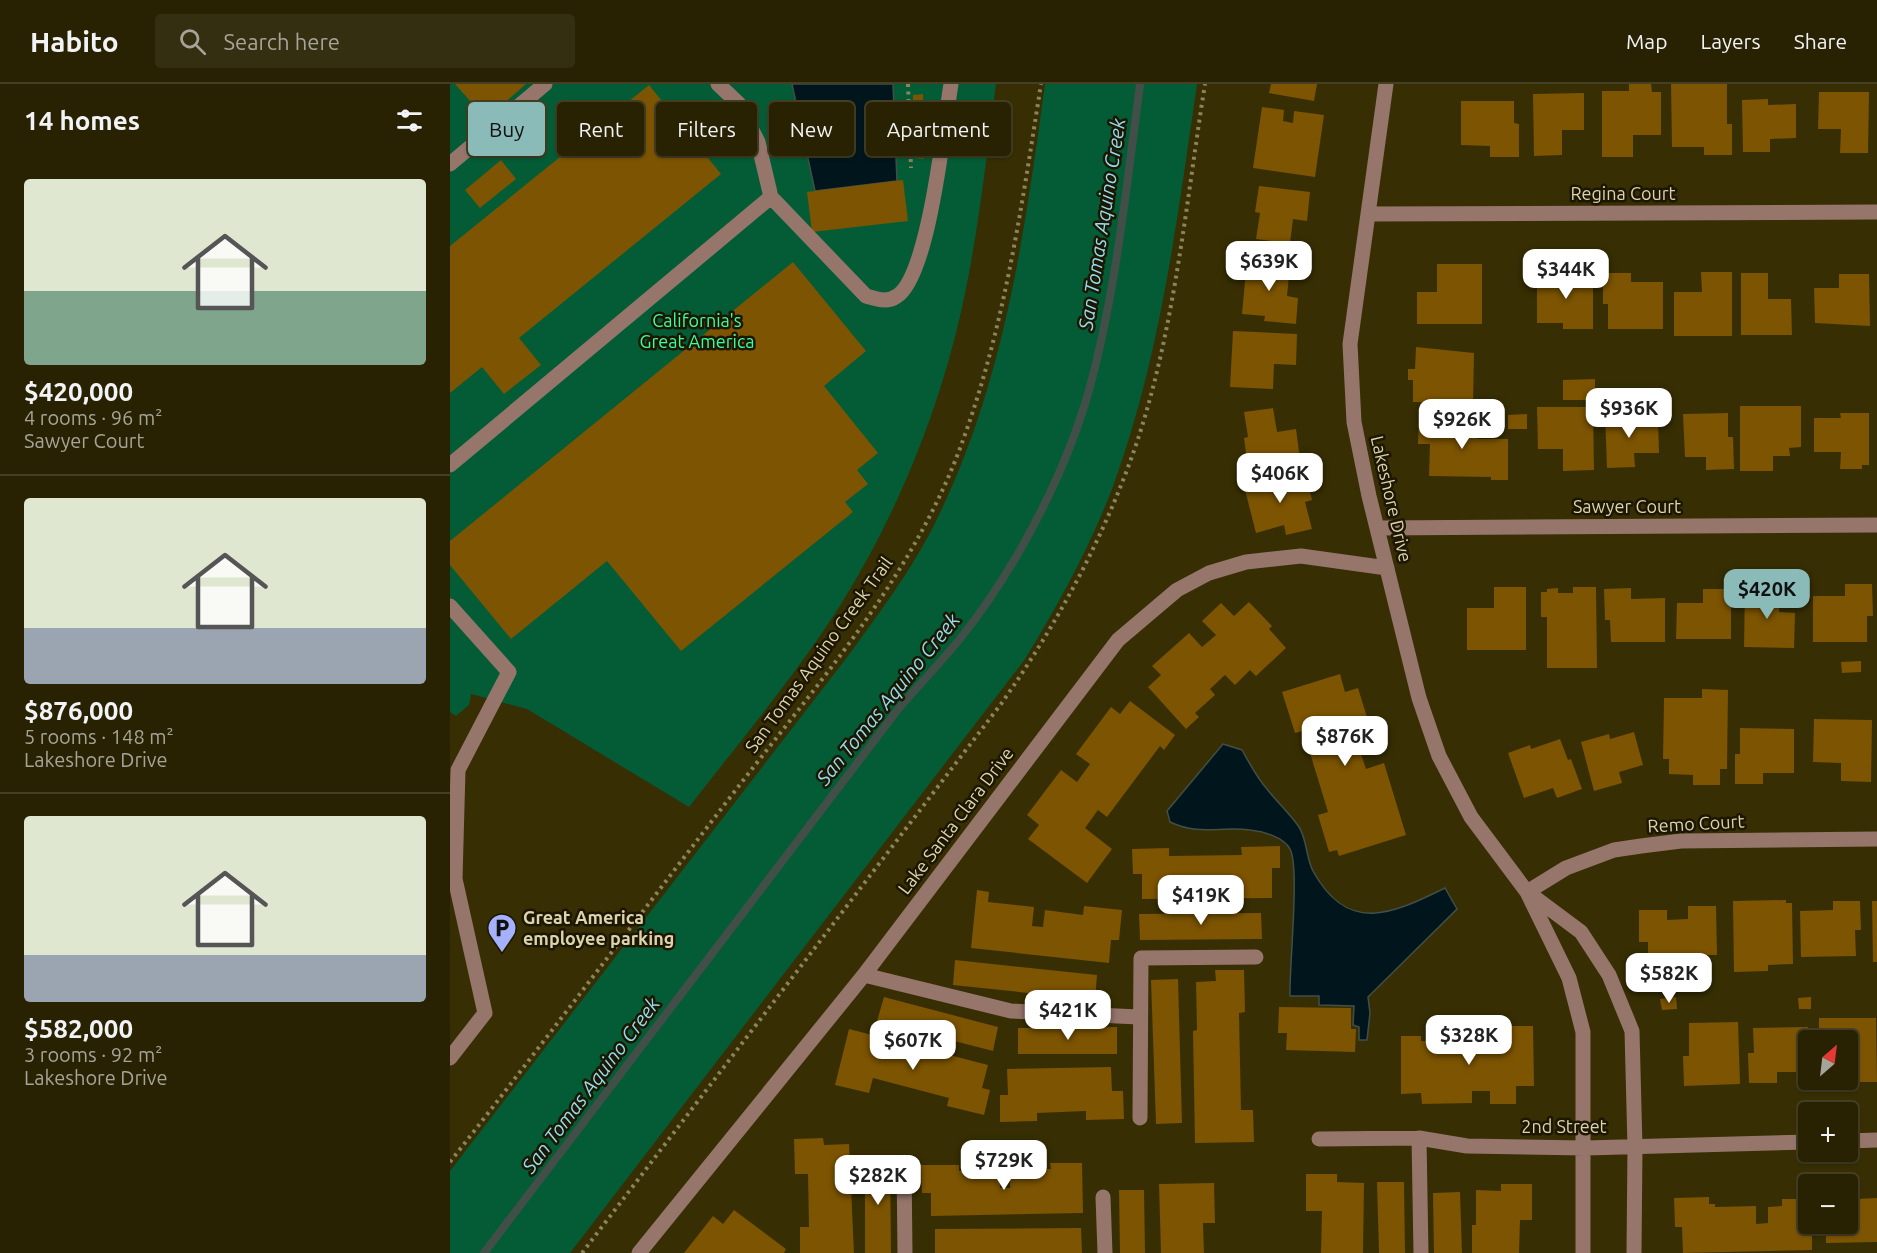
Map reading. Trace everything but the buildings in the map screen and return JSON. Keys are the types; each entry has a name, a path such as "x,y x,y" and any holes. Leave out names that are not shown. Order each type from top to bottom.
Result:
{"street":[{"path":"450,164 545,84"},
{"path":"718,84 739,104 758,142 771,197 866,296 882,301 896,297 905,289 926,237 951,84"},
{"name":"Lakeshore Drive","path":"1386,84 1350,344 1351,384 1360,459 1419,698 1439,756 1471,817 1527,892 1569,978 1583,1032 1585,1148 1583,1253"},
{"path":"450,465 771,197"},
{"name":"Regina Court","path":"1369,214 1877,212"},
{"name":"Sawyer Court","path":"1377,528 1877,525"},
{"name":"Lake Santa Clara Drive","path":"639,1253 864,975 1118,640 1177,590 1209,573 1257,561 1301,556 1387,568"},
{"path":"450,606 509,672 458,770 453,878 484,1013 450,1058"},
{"name":"Remo Court","path":"1527,892 1566,868 1614,850 1681,841 1877,839"},
{"name":"Lakeshore Drive","path":"1527,892 1581,932 1609,975 1632,1031 1635,1147 1634,1253"},
{"path":"1140,1118 1141,958 1256,957"},
{"path":"864,975 1011,1011 1139,1017"},
{"path":"1419,1138 1421,1253"},
{"name":"2nd Street","path":"1319,1139 1419,1138 1467,1146 1585,1148 1798,1142"},
{"path":"1858,1141 1877,1140"},
{"path":"904,1163 905,1253"},
{"path":"1103,1197 1105,1253"}],"path":[{"path":"908,84 911,168"},
{"name":"San Tomas Aquino Creek Trail","path":"450,1162 821,681 891,585 923,530 963,442 1001,312 1014,250 1041,84"},
{"path":"582,1253 995,712 1035,656 1063,609 1120,487 1149,395 1180,250 1205,84"}],"green space":[{"name":"California's Great America","path":"450,84 996,84 994,102 866,102 866,156 987,156 977,227 961,312 927,426 880,536 824,630 787,682 689,807 527,709 471,694 469,705 456,716 450,712"},
{"path":"1045,84 1197,84 1165,289 1143,390 1112,489 1072,576 1025,659 570,1253 450,1253 450,1171 848,656 902,579 931,531 956,478 993,369 1019,256"}],"water":[{"path":"792,84 893,84 894,102 866,102 866,156 896,156 897,181 815,191 807,156 854,156 854,102 796,102"},
{"path":"1223,744 1242,750 1260,780 1299,827 1313,871 1327,891 1341,904 1356,911 1372,913 1389,911 1445,888 1457,909 1368,997 1370,1013 1367,1040 1359,1040 1359,1027 1353,1025 1354,1006 1319,1005 1319,996 1290,996 1294,876 1293,859 1287,845 1272,835 1255,831 1200,830 1170,822 1167,811"}],"waterway":[{"name":"San Tomas Aquino Creek","path":"484,1253 899,708 959,640 1021,549 1039,516 1070,447 1092,379 1115,269 1140,84"}],"place":[{"name":"Great America employee parking","path":"502,954"}]}
